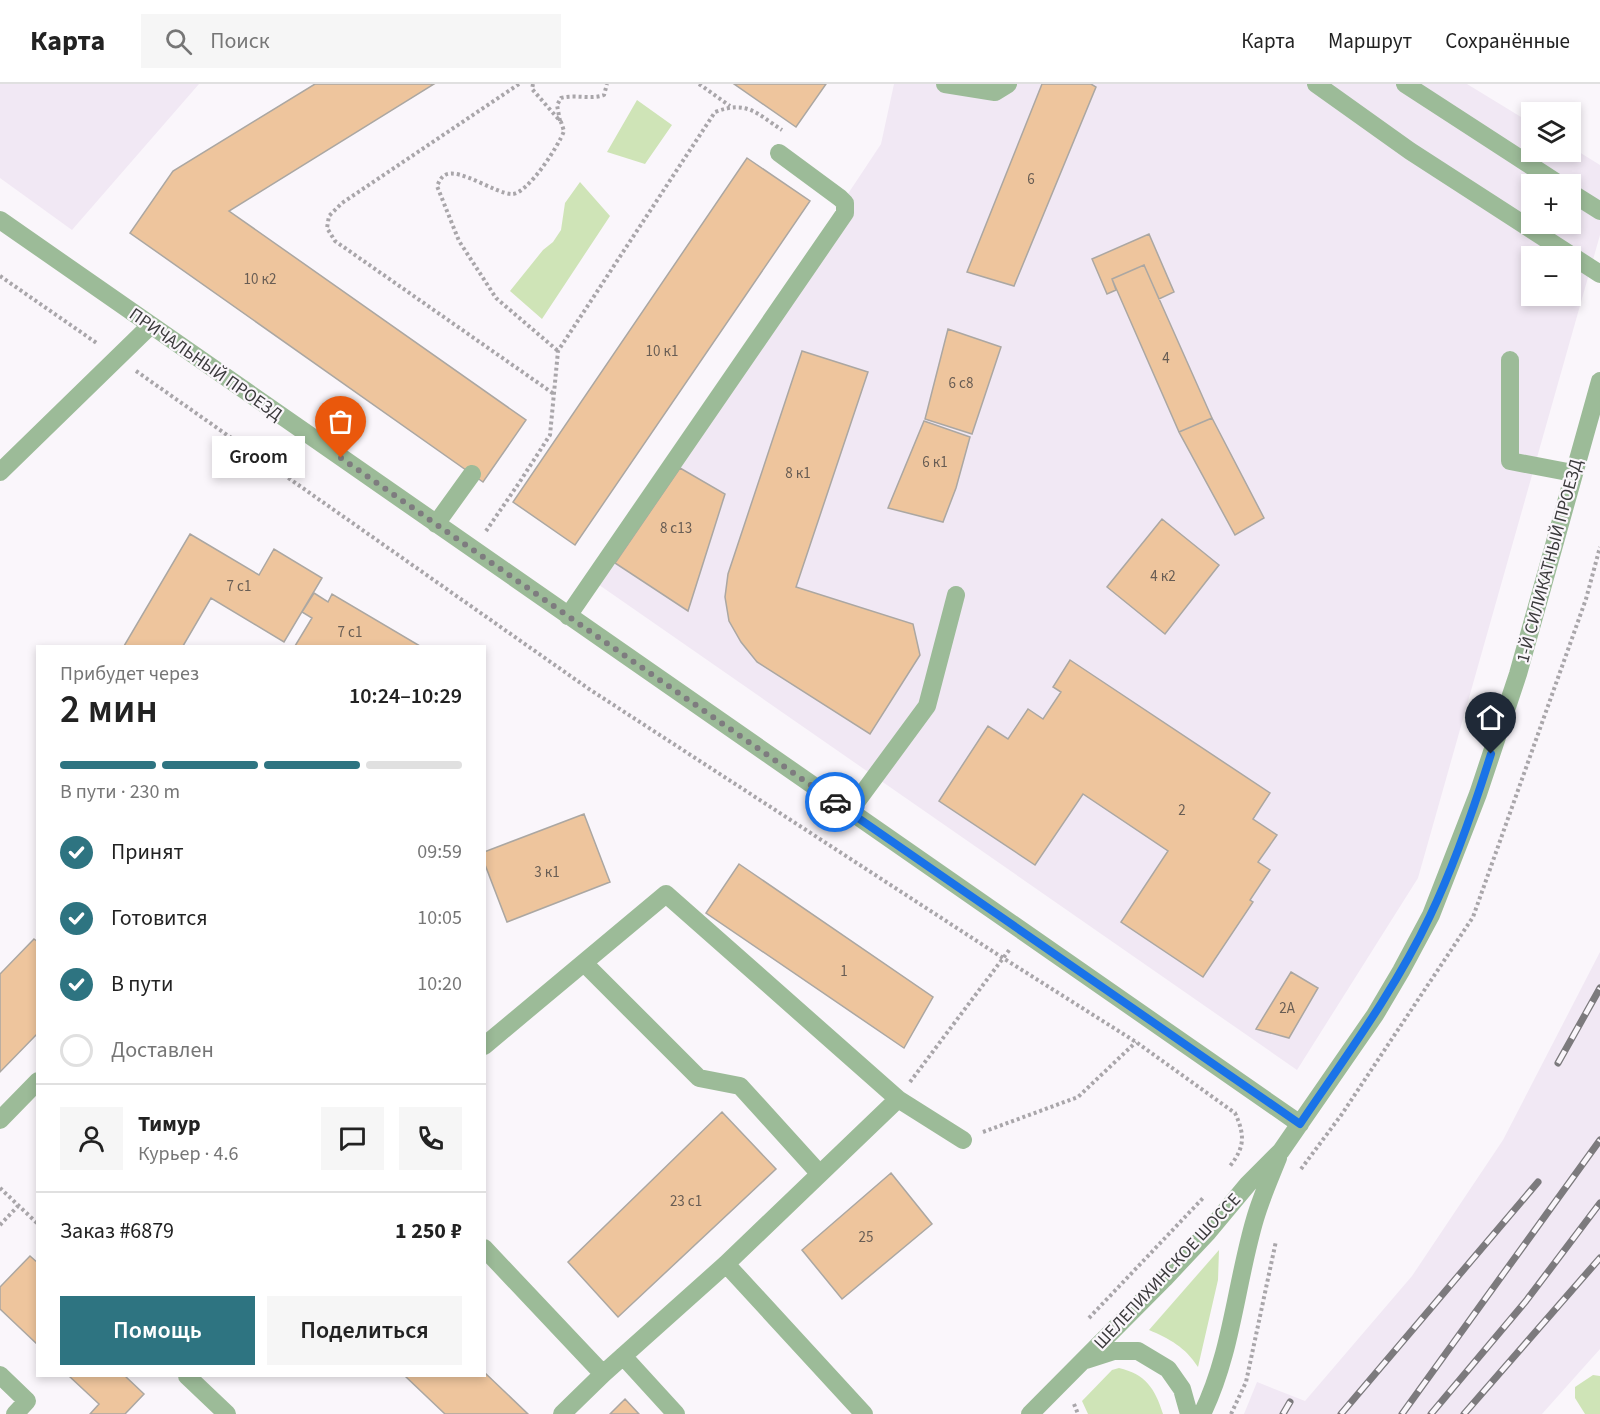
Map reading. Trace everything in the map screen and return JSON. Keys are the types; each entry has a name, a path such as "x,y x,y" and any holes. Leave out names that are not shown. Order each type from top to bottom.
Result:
{"street":[{"path":"945,84 995,92 1008,84"},
{"path":"1316,84 1410,151 1600,274"},
{"path":"1405,84 1544,174"},
{"path":"568,616 845,213 844,203 840,198 779,153"},
{"path":"1581,199 1600,212"},
{"name":"ПРИЧАЛЬНЫЙ ПРОЕЗД","path":"0,220 1300,1124"},
{"path":"0,472 151,325"},
{"path":"1510,360 1510,461 1573,473"},
{"name":"1-Й СИЛИКАТНЫЙ ПРОЕЗД","path":"1300,1124 1375,1015 1431,915 1478,794 1518,674 1600,381"},
{"path":"436,524 471,474"},
{"path":"849,812 927,706 956,595"},
{"path":"486,1044 666,894 898,1099 963,1140"},
{"path":"584,963 699,1078 740,1086 819,1173"},
{"path":"0,1120 36,1083"},
{"path":"562,1414 726,1263 898,1099"},
{"name":"ШЕЛЕПИХИНСКОЕ ШОССЕ","path":"1030,1414 1208,1232 1248,1184 1281,1151 1300,1124"},
{"path":"1202,1414 1215,1382 1228,1339 1255,1218 1281,1151"},
{"path":"486,1250 603,1374"},
{"path":"726,1263 864,1414"},
{"path":"1082,1361 1114,1351 1138,1351 1168,1369 1182,1389 1189,1414"},
{"path":"623,1356 676,1414"},
{"path":"0,1375 27,1401 15,1414"},
{"path":"188,1377 227,1414"}],"path":[{"path":"519,84 342,203 329,216 327,228 335,241 554,394"},
{"path":"533,84 532,89 561,122"},
{"path":"558,351 496,298 459,241 437,186 442,176 449,173 466,177 509,194 519,193 527,187 560,141 564,131 558,105 561,98 573,95 598,97 604,95 607,84"},
{"path":"699,84 730,106"},
{"path":"472,549 550,435 558,351 715,112 730,106 748,108 790,135"},
{"path":"0,276 589,688 1136,1042 1235,1113 1240,1125 1240,1153 1227,1170"},
{"path":"898,1099 1023,931"},
{"path":"963,1140 1078,1097 1136,1042"},
{"path":"0,1188 36,1222"},
{"path":"1086,1321 1206,1195"},
{"path":"0,1225 18,1205"},
{"path":"1074,1404 1078,1414"}],"shaded area":[{"path":"0,84 199,84 72,230 0,178"},
{"path":"894,84 1467,84 1521,117 1521,162 1581,162 1581,153 1600,165 1600,235 1581,302 1581,246 1521,246 1521,306 1580,306 1418,878 1297,1070 592,580 881,144"},
{"path":"1600,952 1600,1349 1542,1414 1244,1414 1257,1382 1305,1401 1412,1276 1503,1140"}],"green space":[{"path":"637,100 672,125 645,164 607,152"},
{"path":"580,182 610,216 542,319 510,291 561,230 565,203"},
{"path":"1219,1250 1218,1280 1198,1367 1176,1344 1149,1330"},
{"path":"1119,1368 1136,1374 1148,1384 1163,1414 1088,1414 1082,1401 1112,1370"},
{"path":"1593,1375 1600,1376 1600,1414 1585,1414 1575,1398 1575,1387"}],"building":[{"path":"315,84 434,84 229,211 526,420 483,482 130,233 173,171"},
{"path":"734,84 826,84 796,127"},
{"path":"1042,84 1091,84 1096,87 1014,286 967,272"},
{"path":"747,158 810,201 575,545 513,502"},
{"path":"1149,234 1174,292 1159,299 1144,265 1112,279 1116,290 1107,294 1092,259"},
{"path":"1144,265 1212,418 1179,432 1112,279"},
{"path":"948,329 1001,347 972,434 925,419"},
{"path":"802,351 868,372 796,587 913,624 920,655 870,734 757,662 741,642 729,621 725,597 728,574"},
{"path":"1212,418 1264,518 1235,535 1179,432"},
{"path":"924,421 970,437 956,488 943,522 888,508"},
{"path":"680,468 725,494 688,611 615,563"},
{"path":"1162,519 1219,565 1165,634 1107,587"},
{"path":"190,534 259,575 274,549 322,578 284,642 211,598 184,645 125,645"},
{"path":"314,593 328,602 332,594 418,645 296,645 312,618 302,612"},
{"path":"1070,660 1270,793 1253,819 1277,835 1258,862 1270,870 1250,900 1253,902 1203,977 1121,922 1168,851 1083,794 1035,865 939,801 988,726 1008,739 1028,709 1043,719 1061,692 1053,687"},
{"path":"584,814 610,882 507,922 486,867 486,851"},
{"path":"739,864 933,997 904,1048 706,913"},
{"path":"34,939 36,940 36,1035 0,1072 0,974"},
{"path":"1291,972 1318,988 1289,1038 1256,1029"},
{"path":"722,1112 776,1169 618,1317 568,1262"},
{"path":"891,1173 932,1224 842,1299 802,1250"},
{"path":"30,1256 36,1261 36,1343 0,1309 0,1287"},
{"path":"486,1374 528,1414 445,1414 406,1377 486,1377"},
{"path":"70,1377 126,1377 144,1394 125,1414 90,1414 99,1404"},
{"path":"625,1399 639,1414 610,1414"}],"railway":[{"path":"1558,1063 1600,988"},
{"path":"1402,1414 1600,1140"},
{"path":"1341,1414 1538,1182"},
{"path":"1431,1414 1526,1301 1600,1203"},
{"path":"1464,1414 1600,1258"},
{"path":"1283,1414 1290,1402"}],"way so far":[{"path":"341,458 835,802"}],"place":[{"name":"Groom","path":"341,458"}],"route":[{"path":"835,802 1300,1124 1375,1015 1431,915 1462,837 1491,754"}]}
